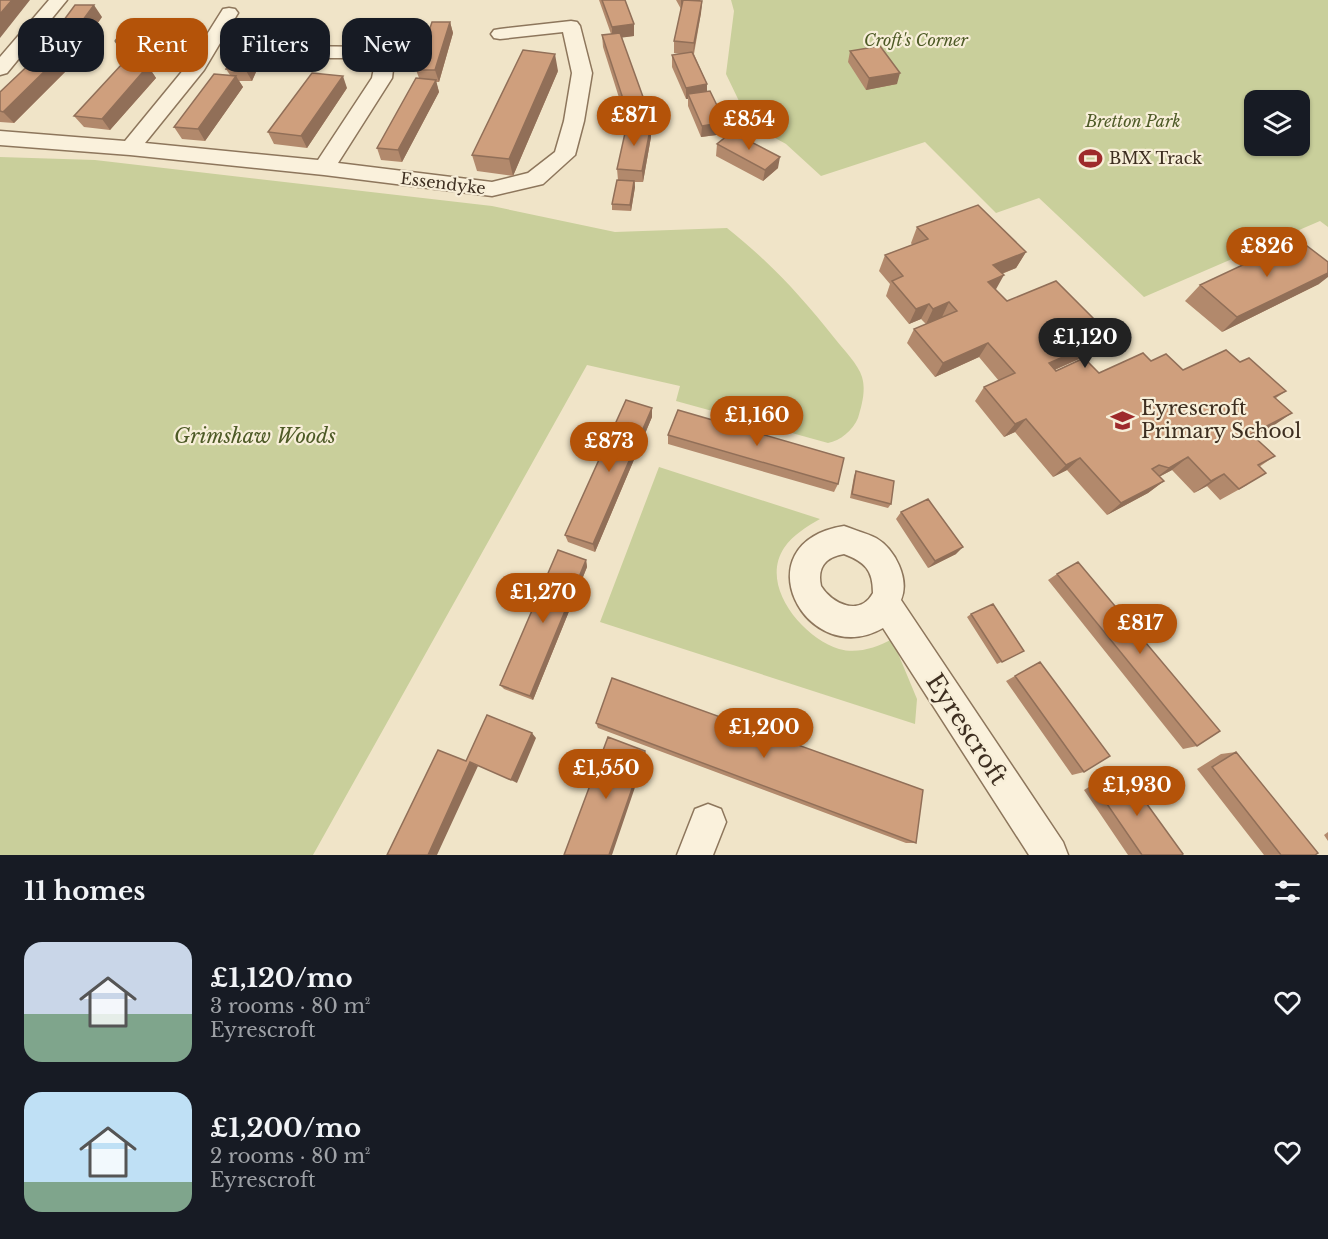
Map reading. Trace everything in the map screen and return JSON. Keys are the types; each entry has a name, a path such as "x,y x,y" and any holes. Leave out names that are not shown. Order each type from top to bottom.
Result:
{"street":[{"path":"0,69 58,0"},
{"path":"130,147 198,66 229,13"},
{"name":"Essendyke","path":"0,138 130,147 492,189 535,179 565,155 582,73 571,26 500,34"},
{"path":"324,168 382,78 383,72"},
{"name":"Eyrescroft","path":"885,604 1050,855"},
{"path":"695,855 708,822"}],"green space":[{"name":"Bretton Park","path":"731,0 1328,0 1328,227 1320,221 1144,297 1039,198 996,213 925,142 821,176 786,144 750,124 726,74 734,11"},
{"name":"Grimshaw Woods","path":"0,157 95,160 492,206 615,232 727,228 785,281 854,362 862,377 864,387 858,418 846,434 828,443 676,401 680,386 587,365 313,855 0,855"},
{"path":"659,467 820,519 796,535 784,548 778,563 777,578 781,594 799,622 825,643 839,649 853,651 866,649 892,639 917,699 915,724 600,622"}],"building":[{"path":"0,0 12,0 0,14"},
{"path":"602,0 625,0 634,24 612,27"},
{"path":"683,0 702,1 694,43 674,41"},
{"path":"75,5 94,5 84,18 65,18"},
{"path":"432,22 450,22 435,70 432,70"},
{"path":"620,33 647,108 627,111 602,35"},
{"path":"880,46 900,73 869,78 850,51"},
{"path":"523,50 555,54 509,159 472,155"},
{"path":"692,52 707,84 686,88 672,55"},
{"path":"116,70 143,72 102,119 74,116"},
{"path":"21,72 44,72 3,112 0,111 0,92"},
{"path":"312,73 343,76 301,136 268,132"},
{"path":"214,74 236,76 198,129 174,127"},
{"path":"416,78 436,80 398,150 377,148"},
{"path":"710,91 725,122 702,126 688,94"},
{"path":"627,124 651,125 642,171 617,169"},
{"path":"732,132 780,157 765,170 717,144"},
{"path":"617,180 634,181 630,205 612,204"},
{"name":"Eyrescroft Primary School","path":"978,205 1026,252 993,265 1004,275 988,282 1007,301 1056,281 1111,336 1049,363 1056,371 1084,358 1099,373 1143,353 1151,361 1166,354 1183,370 1226,350 1240,362 1249,358 1286,391 1274,397 1292,413 1251,434 1275,456 1258,465 1266,473 1239,489 1224,474 1211,481 1188,457 1169,468 1159,465 1152,469 1164,481 1121,503 1080,458 1066,465 1026,419 1015,424 984,387 1015,373 988,343 943,363 914,329 957,311 949,302 933,309 929,304 916,309 892,281 903,276 885,255 928,239 917,227"},
{"path":"1298,239 1328,262 1328,273 1237,317 1200,285"},
{"path":"626,400 652,408 593,544 565,535"},
{"path":"678,410 844,458 838,484 668,435"},
{"path":"856,471 894,481 891,504 852,494"},
{"path":"928,499 963,547 935,561 901,512"},
{"path":"558,550 586,560 530,696 500,685"},
{"path":"1078,562 1220,731 1197,746 1057,574"},
{"path":"993,604 1024,651 1002,662 971,614"},
{"path":"1040,662 1110,756 1084,772 1015,676"},
{"path":"612,678 923,790 916,843 596,723"},
{"path":"487,715 532,733 511,780 470,762 428,855 387,855 438,750 466,761"},
{"path":"608,737 645,751 609,855 564,855"},
{"path":"1236,752 1318,853 1315,855 1281,855 1212,767"},
{"path":"1123,771 1182,855 1142,855 1096,788"}],"place":[{"name":"BMX Track","path":"1091,158"},
{"name":"Eyrescroft Primary School","path":"1123,420"}],"park label":[{"name":"Croft's Corner","path":"916,40"}]}
